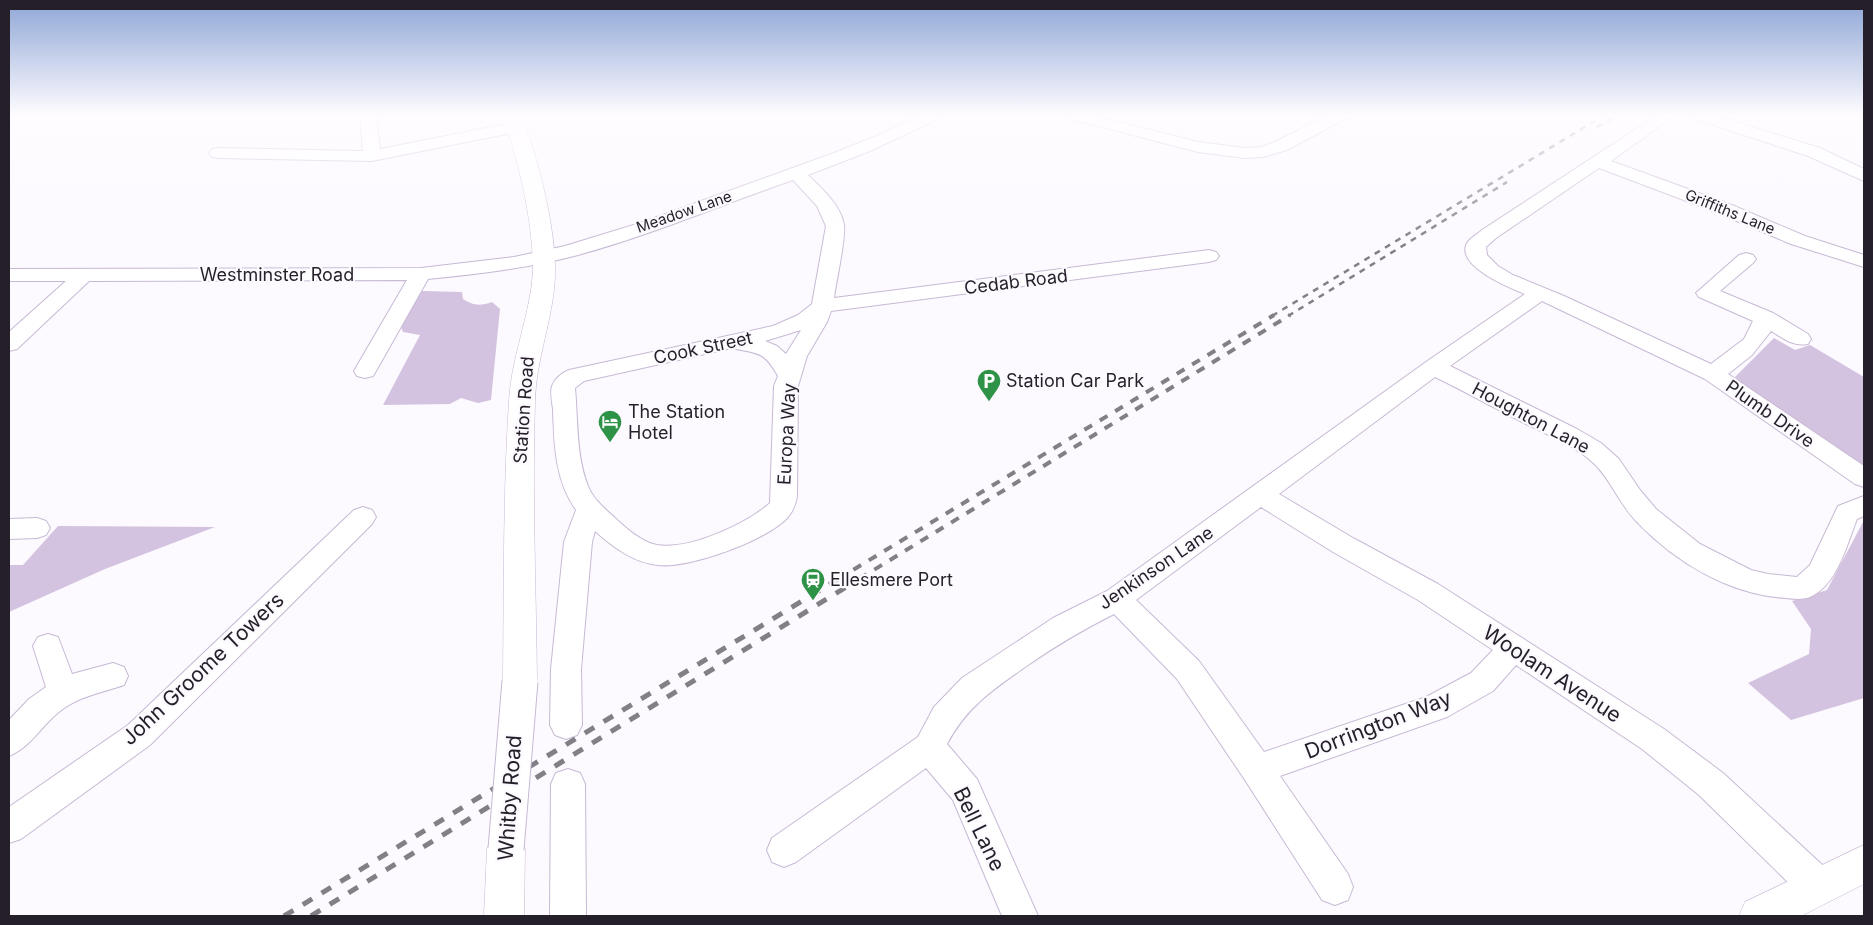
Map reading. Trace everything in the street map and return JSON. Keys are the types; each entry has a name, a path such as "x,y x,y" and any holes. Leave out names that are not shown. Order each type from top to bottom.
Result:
{"main road":[{"name":"Station Road","path":"520,681 520,439 523,377 532,330 543,289 544,258 526,159"},
{"name":"Whitby Road","path":"504,916 506,849 520,681"},
{"path":"1759,916 1864,864"}],"street":[{"name":"Meadow Lane","path":"544,258 593,244 834,159"},
{"path":"1599,159 1489,234 1476,246 1478,256 1491,270 1506,279 1598,318 1713,374"},
{"path":"1829,159 1864,176"},
{"name":"Griffiths Lane","path":"1596,161 1725,209 1798,240 1864,261"},
{"name":"Europa Way","path":"590,509 610,529 628,542 656,556 687,554 757,526 776,514 783,504 785,394 796,356 816,322 822,306 834,226 833,216 796,173"},
{"name":"Cedab Road","path":"822,306 1209,256"},
{"name":"Westminster Road","path":"9,275 421,274 480,268 544,258"},
{"path":"1746,259 1706,293 1765,318 1800,339"},
{"path":"365,371 421,274"},
{"path":"9,344 84,275"},
{"name":"Jenkinson Lane","path":"784,850 929,747 945,718 973,687 1063,626 1117,599 1434,367 1539,294"},
{"name":"Cook Street","path":"590,509 574,486 570,469 563,387 568,379 576,375 729,343 794,326 806,320 822,306"},
{"name":"Plumb Drive","path":"1765,318 1763,330 1748,348 1713,374 1864,478"},
{"path":"729,343 753,344 768,349 782,362 789,375"},
{"name":"Houghton Lane","path":"1434,367 1572,437 1599,454 1616,472 1634,502 1657,527 1687,549 1729,572 1757,583 1803,588 1821,572 1847,513 1864,505"},
{"name":"Woolam Avenue","path":"1261,495 1428,592 1653,739 1711,784 1818,886"},
{"path":"566,725 566,669 578,542 590,509"},
{"name":"John Groome Towers","path":"9,827 139,735 363,517"},
{"path":"9,529 37,528"},
{"path":"1117,599 1188,670 1258,769 1334,887"},
{"path":"48,646 63,693"},
{"name":"Dorrington Way","path":"1258,769 1436,707 1482,682 1513,649"},
{"path":"9,742 33,715 52,699 77,685 114,676"},
{"name":"Bell Lane","path":"929,747 965,790 1020,916"},
{"path":"568,784 568,916"}],"shaded area":[{"path":"422,291 462,292 463,299 470,303 480,305 492,302 500,309 491,400 478,403 461,398 450,404 383,405 420,335 403,332 400,324"},
{"path":"1774,338 1795,350 1810,345 1864,377 1864,467 1734,378"},
{"path":"1863,522 1864,698 1791,720 1748,683 1809,654 1811,629 1792,601 1827,590"},
{"path":"58,526 215,527 105,569 9,612 9,565 23,565"}],"railway":[{"path":"1272,316 1532,159"},
{"path":"1288,316 1507,182"},
{"path":"838,579 1274,315"},
{"path":"859,579 1290,315"},
{"path":"284,916 840,578"},
{"path":"311,916 861,578"}],"place":[{"name":"Station Car Park","path":"989,402"},
{"name":"The Station Hotel","path":"610,443"},
{"name":"Ellesmere Port","path":"813,601"}]}
